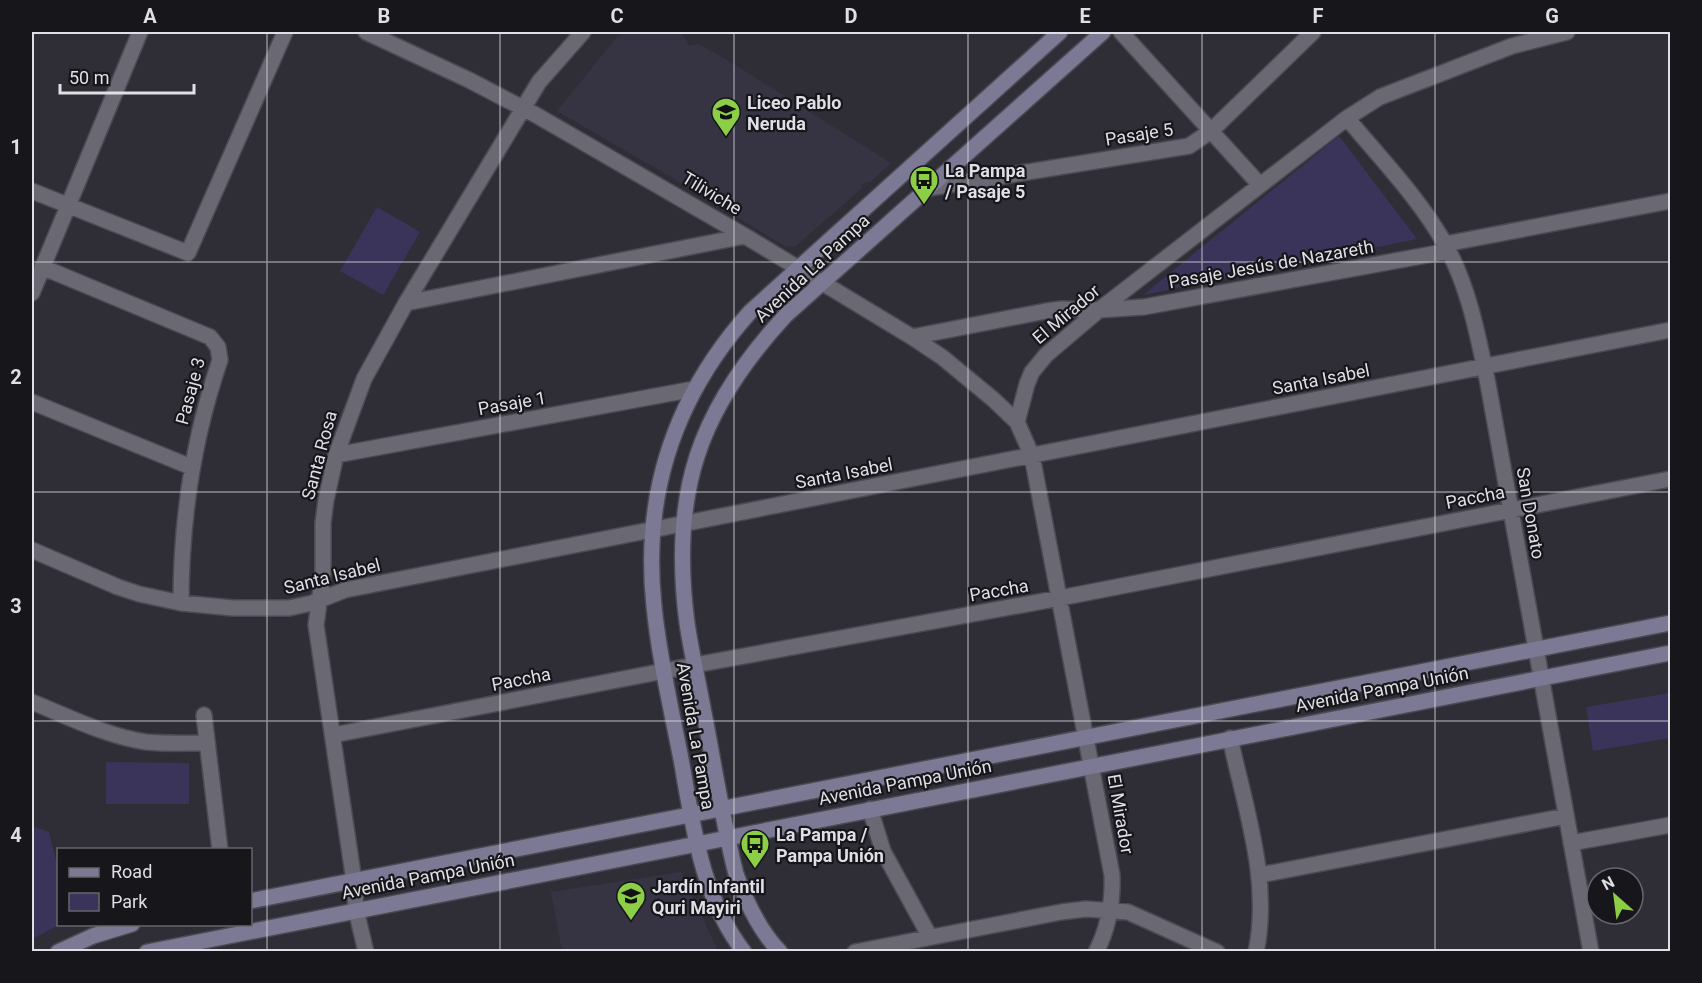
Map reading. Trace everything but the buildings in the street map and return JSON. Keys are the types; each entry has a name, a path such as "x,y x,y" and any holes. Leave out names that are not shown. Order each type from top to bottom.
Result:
{"street":[{"path":"32,293 140,32"},
{"path":"32,191 188,253 285,32"},
{"name":"Tiliviche","path":"366,32 523,107 745,236 912,337 970,379 1017,422"},
{"name":"Santa Rosa","path":"366,951 356,910 354,881 316,625 323,574 323,522 336,455 364,379 406,303 523,107 558,59 583,32"},
{"name":"Avenida La Pampa","path":"739,950 717,906 696,843 654,605 652,531 657,496 675,428 694,389 719,349 768,295 1060,32"},
{"name":"Avenida La Pampa","path":"780,951 762,929 742,891 736,874 687,626 683,582 684,525 693,467 706,428 724,393 764,339 786,315 1102,32"},
{"path":"1120,32 1260,185"},
{"name":"Pasaje 5","path":"928,189 1189,146 1211,131 1313,32"},
{"name":"El Mirador","path":"1096,951 1105,933 1111,909 1112,875 1032,456 1017,422 1027,384 1038,363 1099,310 1347,118 1380,97 1512,46 1568,32"},
{"name":"San Donato","path":"1347,118 1422,209 1447,247 1473,316 1591,951"},
{"name":"Pasaje Jesús de Nazareth","path":"912,337 1046,311 1144,307 1671,201"},
{"path":"406,303 745,236"},
{"name":"Pasaje 3","path":"42,267 210,337 215,341 220,353 191,467 183,532 181,603"},
{"name":"Santa Isabel","path":"32,550 118,587 181,603 233,608 289,608 319,601 345,590 1671,330"},
{"name":"Pasaje 1","path":"336,455 694,389"},
{"path":"32,402 191,467"},
{"name":"Paccha","path":"333,735 1060,598 1671,478"},
{"name":"Avenida Pampa Unión","path":"252,901 1671,623"},
{"name":"Avenida Pampa Unión","path":"151,951 1671,653"},
{"path":"32,702 102,731 124,737 168,744 207,743"},
{"path":"204,715 220,848"},
{"path":"1230,738 1260,875 1261,920 1256,951"},
{"path":"870,809 883,851 930,937"},
{"path":"1260,875 1566,816"},
{"path":"1571,843 1671,825"},
{"path":"855,951 1061,912 1111,909 1143,917 1217,951"},
{"path":"58,951 93,936 126,926"}],"shaded area":[{"name":"Liceo Pablo Neruda","path":"624,32 677,32 682,34 689,46 698,44 722,57 891,163 869,183 866,182 861,186 862,188 796,246 786,247 557,111 617,37"},
{"name":"Jardín Infantil Quri Mayiri","path":"681,872 718,951 562,951 551,892"}],"green space":[{"path":"1339,136 1417,239 1143,295"},
{"path":"377,207 420,232 383,295 340,271"},
{"path":"1670,693 1670,738 1593,751 1586,707"},
{"path":"106,762 189,763 189,804 106,804"},
{"path":"32,826 49,832 57,865 57,926 32,939"}],"place":[{"name":"Liceo Pablo Neruda","path":"726,138"},
{"name":"La Pampa / Pasaje 5","path":"924,206"},
{"name":"La Pampa / Pampa Unión","path":"755,870"},
{"name":"Jardín Infantil Quri Mayiri","path":"631,922"}]}
